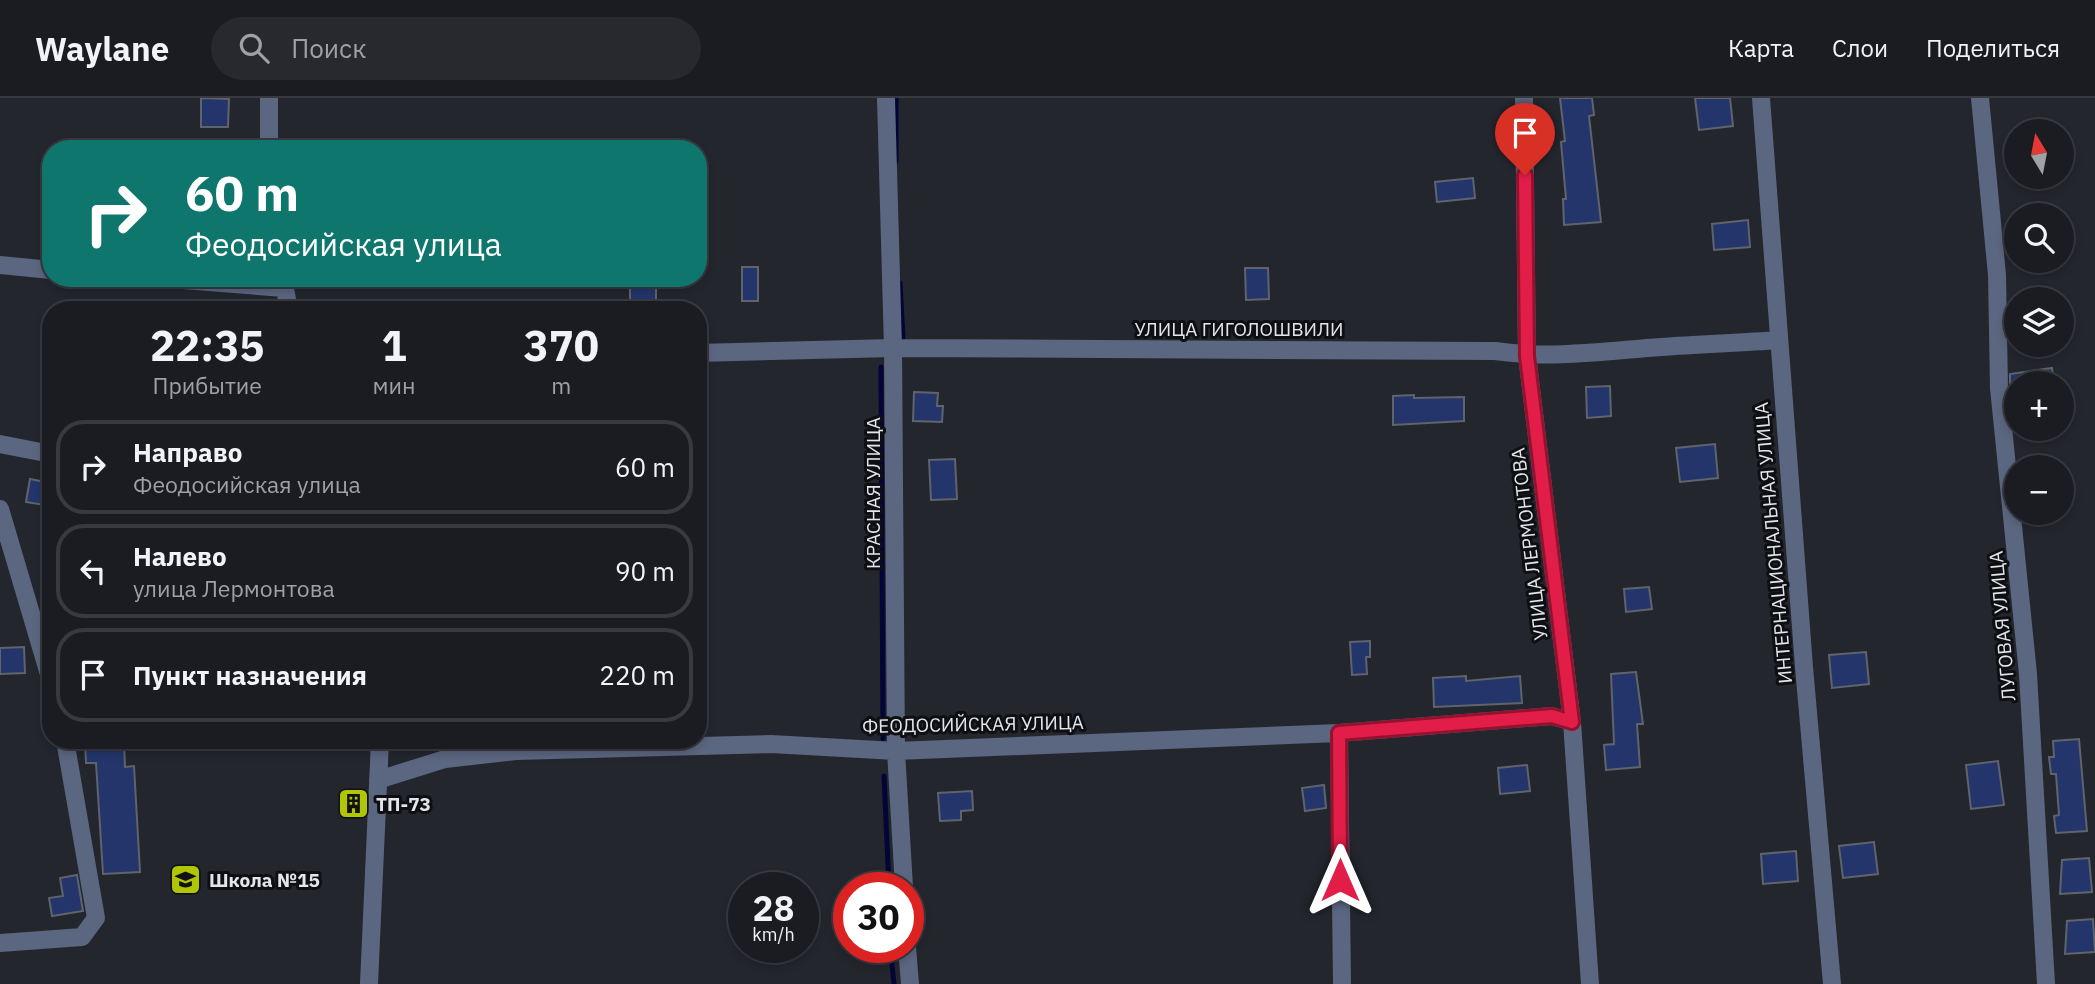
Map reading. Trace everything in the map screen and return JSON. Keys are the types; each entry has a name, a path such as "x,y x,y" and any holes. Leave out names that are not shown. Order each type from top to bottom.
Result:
{"street":[{"path":"269,98 269,140"},
{"name":"КРАСНАЯ УЛИЦА","path":"886,98 893,348 895,751 903,872"},
{"name":"УЛИЦА ЛЕРМОНТОВА","path":"1524,98 1527,356 1572,722 1590,984"},
{"name":"ИНТЕРНАЦИОНАЛЬНАЯ УЛИЦА","path":"1761,98 1832,984"},
{"name":"ЛУГОВАЯ УЛИЦА","path":"1980,98 1997,275 1999,388 2028,674 2046,984"},
{"path":"0,265 42,269"},
{"name":"УЛИЦА ГИГОЛОШВИЛИ","path":"707,353 893,348 1482,351 1527,356 1573,356 1664,346 1779,340"},
{"path":"0,444 42,452"},
{"path":"0,509 42,651"},
{"name":"ФЕОДОСИЙСКАЯ УЛИЦА","path":"707,746 771,744 895,751 1339,733 1552,716 1572,722"},
{"path":"1339,733 1342,984"},
{"path":"0,943 82,937 96,918 67,749"},
{"path":"369,984 380,749"},
{"name":"ФЕОДОСИЙСКАЯ УЛИЦА","path":"378,780 445,759 516,751 589,749"},
{"path":"909,963 910,984"}],"building":[{"path":"201,98 229,99 228,127 201,127"},
{"path":"1560,98 1592,98 1594,115 1589,116 1601,222 1564,225 1563,199 1566,199 1561,142 1565,141"},
{"path":"1695,98 1730,98 1733,126 1699,130"},
{"path":"1473,178 1475,198 1437,202 1435,182"},
{"path":"1748,220 1750,247 1714,250 1712,224"},
{"path":"742,267 758,267 758,301 742,301"},
{"path":"1245,268 1268,268 1269,299 1246,300"},
{"path":"630,287 656,287 656,301 630,301"},
{"path":"2052,368 2052,371 2031,371"},
{"path":"1610,386 1611,416 1587,418 1586,387"},
{"path":"914,392 938,393 937,406 943,406 942,422 913,421"},
{"path":"1414,395 1414,398 1464,397 1464,421 1393,425 1393,396"},
{"path":"1715,444 1718,478 1680,482 1676,448"},
{"path":"955,459 957,499 931,500 929,460"},
{"path":"30,479 42,481 42,505 26,502"},
{"path":"1649,587 1652,609 1626,612 1624,589"},
{"path":"1370,641 1370,657 1366,657 1367,674 1352,675 1350,642"},
{"path":"24,647 25,673 0,674 0,648"},
{"path":"1866,652 1869,684 1832,688 1829,655"},
{"path":"1636,672 1643,724 1637,724 1640,767 1606,770 1604,745 1614,744 1611,674"},
{"path":"1466,676 1466,681 1520,676 1522,703 1434,707 1433,678"},
{"path":"2079,739 2087,831 2056,833 2054,816 2059,815 2056,774 2051,774 2049,757 2054,757 2053,741"},
{"path":"85,749 124,749 125,767 134,766 140,872 103,874 96,763 86,763"},
{"path":"1998,761 2004,805 1971,809 1966,765"},
{"path":"1527,765 1530,791 1500,794 1498,768"},
{"path":"1324,785 1326,808 1305,811 1302,788"},
{"path":"972,791 973,810 961,811 961,820 940,821 938,793"},
{"path":"1874,842 1878,874 1843,878 1839,846"},
{"path":"1796,851 1798,881 1763,884 1761,854"},
{"path":"2089,858 2092,892 2060,894 2062,860"},
{"path":"77,875 83,911 52,916 49,898 63,896 60,878"},
{"path":"2093,919 2095,952 2065,954 2067,921"}],"waterway":[{"path":"896,98 896,161"},
{"path":"900,283 903,339"},
{"path":"881,367 883,739"},
{"path":"884,776 888,872"},
{"path":"892,963 894,984"}],"place":[{"name":"ТП-73","path":"353,804"},
{"name":"Школа №15","path":"186,880"}],"route":[{"path":"1340,880 1339,733 1552,716 1572,722 1527,356 1525,175"}]}
